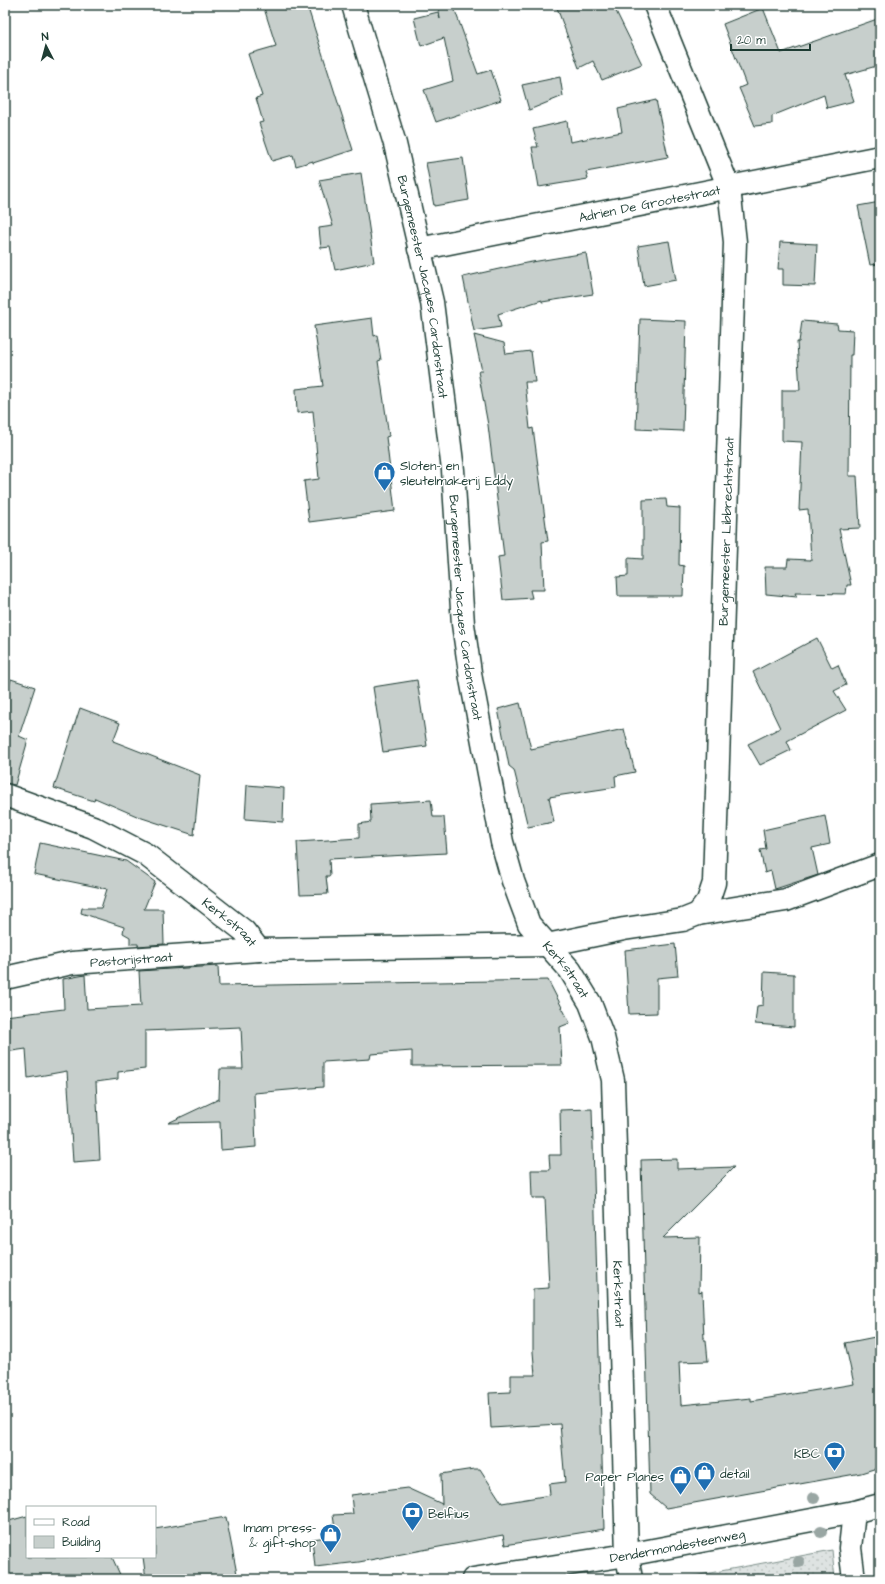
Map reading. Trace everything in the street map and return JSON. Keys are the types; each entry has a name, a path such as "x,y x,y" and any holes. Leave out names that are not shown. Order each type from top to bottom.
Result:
{"street":[{"name":"Burgemeester Jacques Cardonstraat","path":"353,5 395,144 432,302 452,463 463,624 471,679 502,842 511,874 529,924 547,945"},
{"name":"Burgemeester Libbrechtstraat","path":"655,5 729,188 735,242 714,883 708,901 698,914"},
{"name":"Adrien De Grootestraat","path":"420,249 880,157"},
{"name":"Kerkstraat","path":"5,795 93,827 145,854 244,931 259,950 547,945 570,970 590,1003 604,1037 613,1080 627,1555 631,1579"},
{"path":"547,945 624,929 683,920 698,914 786,900 880,865"},
{"name":"Pastorijstraat","path":"5,978 72,963 259,950"},
{"name":"Dendermondesteenweg","path":"473,1579 627,1555 854,1512 880,1505"},
{"path":"854,1512 850,1548 854,1579"}],"shaded area":[{"path":"832,1550 835,1579 689,1579 689,1577"}],"building":[{"path":"263,5 307,5 353,150 313,163 313,161 296,166 293,155 272,161 259,123 263,122 256,98 262,96 248,54 276,46"},
{"path":"438,5 453,5 478,74 491,70 501,100 436,122 424,90 453,81 444,38 421,46 414,18 438,12 440,19"},
{"path":"556,5 613,5 642,64 602,80 593,61 579,68"},
{"path":"763,8 781,53 880,18 880,65 845,75 854,101 827,108 824,95 772,116 772,124 755,126 739,88 746,85 723,24"},
{"path":"560,77 563,96 529,110 522,85"},
{"path":"656,100 668,157 586,172 588,179 539,187 532,147 538,147 533,129 567,121 570,142 622,132 618,109"},
{"path":"463,158 469,200 434,206 426,163"},
{"path":"361,173 374,262 335,270 330,247 321,248 319,228 333,226 319,180"},
{"path":"880,202 880,264 870,265 858,206"},
{"path":"669,241 676,280 644,286 638,246"},
{"path":"780,242 817,244 815,286 783,285 783,269 778,269"},
{"path":"586,253 593,294 542,302 542,300 498,314 501,327 474,331 463,277 526,263"},
{"path":"372,318 374,336 377,335 381,360 378,361 389,436 386,437 395,511 309,522 304,481 319,479 313,411 297,413 296,389 323,386 314,326"},
{"path":"640,319 686,321 683,431 636,429"},
{"path":"802,321 837,324 838,329 853,330 852,355 850,355 849,476 857,476 860,528 839,529 851,585 847,585 846,594 795,593 797,597 766,594 765,567 787,567 788,559 811,560 808,509 799,510 802,442 782,441 782,390 800,390 797,342 799,342"},
{"path":"474,335 504,343 506,354 531,351 535,382 525,382 530,429 533,428 548,541 542,542 544,590 530,590 532,598 503,600 498,557 504,556 488,425 478,371 482,371"},
{"path":"666,499 667,507 680,508 679,565 684,566 683,596 618,596 617,577 628,576 628,558 643,559 643,500"},
{"path":"817,638 832,668 838,665 846,685 834,691 846,710 787,741 791,750 760,765 748,744 780,728 753,672"},
{"path":"11,679 35,687 19,736 28,740 15,785 5,783 5,700"},
{"path":"417,680 427,746 383,752 373,687"},
{"path":"520,703 531,749 624,729 635,772 615,776 616,787 549,797 554,822 528,827 514,770 509,766 498,709"},
{"path":"80,708 120,723 113,741 200,775 194,835 139,817 95,798 94,801 54,788"},
{"path":"247,785 284,788 283,822 245,819"},
{"path":"431,800 433,817 444,817 447,853 329,859 330,876 326,876 328,894 300,895 297,842 359,838 359,824 371,822 370,804"},
{"path":"825,816 830,844 812,848 818,875 775,889 771,871 765,873 760,850 766,849 763,830"},
{"path":"40,843 126,861 155,882 144,909 163,909 164,944 138,946 138,944 130,944 130,937 123,933 124,927 81,913 82,908 101,908 107,889 34,874"},
{"path":"675,944 678,976 657,978 657,1013 629,1014 625,950"},
{"path":"218,966 219,986 548,980 570,1023 560,1027 562,1065 412,1066 412,1051 371,1054 370,1059 323,1062 323,1087 254,1093 256,1147 221,1150 220,1122 168,1123 219,1099 220,1069 243,1069 241,1027 145,1031 145,1069 118,1072 118,1079 96,1082 100,1160 73,1162 67,1071 28,1078 26,1049 5,1052 5,1016 64,1009 63,979 85,975 87,1009 141,1006 139,971"},
{"path":"764,972 794,974 794,1027 755,1024 757,1006 763,1005"},
{"path":"592,1109 604,1529 505,1545 503,1535 359,1562 315,1567 312,1539 336,1536 333,1515 353,1514 351,1495 407,1488 442,1504 441,1474 474,1469 480,1469 502,1503 550,1495 549,1484 565,1482 560,1424 491,1428 489,1393 511,1392 511,1375 535,1375 533,1352 533,1289 549,1288 545,1198 532,1198 531,1170 550,1170 549,1155 561,1155 560,1110"},
{"path":"677,1159 677,1169 734,1167 663,1238 700,1237 699,1292 702,1291 704,1340 706,1340 708,1361 679,1362 681,1405 751,1398 751,1401 854,1384 845,1343 880,1336 880,1467 861,1473 666,1508 650,1494 641,1160"},
{"path":"26,1516 26,1558 112,1558 122,1579 5,1579 5,1522"},
{"path":"226,1517 238,1579 146,1579 143,1558 156,1558 156,1529"}],"place":[{"name":"Sloten- en sleutelmakerij Eddy","path":"385,492"},
{"name":"KBC","path":"835,1472"},
{"name":"detail","path":"704,1492"},
{"name":"Paper Planes","path":"680,1496"},
{"name":"Belfius","path":"412,1532"},
{"name":"Imam press- & gift-shop","path":"331,1554"}]}
